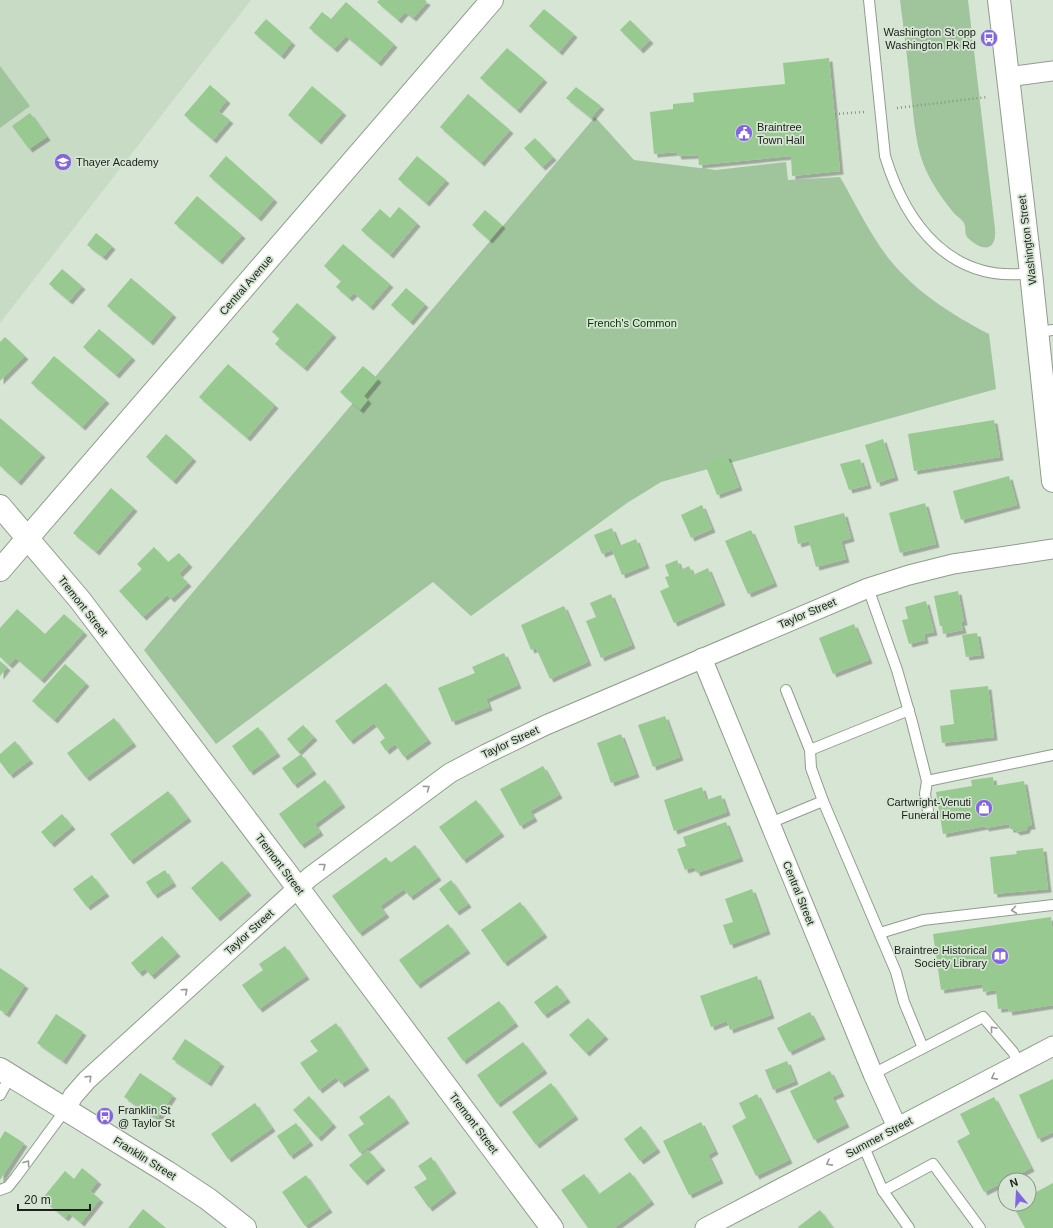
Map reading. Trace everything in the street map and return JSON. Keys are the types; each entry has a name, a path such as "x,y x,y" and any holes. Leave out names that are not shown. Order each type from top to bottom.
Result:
{"main road":[{"name":"Central Avenue","path":"0,570 492,0"},
{"name":"Washington Street","path":"999,0 1031,273 1045,331 1053,480"},
{"name":"Tremont Street","path":"0,506 80,600 298,888 552,1228"},
{"name":"Franklin Street","path":"6,1072 190,1187 245,1228"}],"street":[{"path":"1009,86 1053,71"},
{"name":"Taylor Street","path":"66,1109 73,1096 87,1080 323,866 434,784 466,764 546,725 868,588 909,574 953,564 1053,549"},
{"name":"Central Street","path":"702,658 873,1074 897,1127"},
{"name":"Summer Street","path":"705,1228 1053,1046"}],"lane":[{"path":"869,0 885,156 890,172 904,203 926,233 950,256 969,266 990,273 1031,273"},
{"path":"868,588 897,670 909,710 927,781 925,794 928,810"},
{"path":"786,690 810,750 811,768 823,802 896,972 904,1002 923,1048"},
{"path":"810,750 909,710"},
{"path":"927,781 1053,755"},
{"path":"770,823 823,802"},
{"path":"880,933 923,920 1053,905"},
{"path":"873,1074 983,1017 1013,1052 1019,1064"},
{"path":"0,1095 6,1072"},
{"path":"0,1190 8,1187 16,1178 66,1109"},
{"path":"863,1145 883,1191 909,1228"},
{"path":"883,1191 933,1164 980,1228"}],"path":[{"path":"834,114 880,111 1009,86"}],"shaded area":[{"name":"Thayer Academy","path":"0,0 251,0 0,323"}],"green space":[{"path":"900,0 968,0 995,229 994,242 988,247 979,246 967,237 964,223 940,195 923,163 915,129"},
{"path":"0,66 30,106 0,128"},
{"name":"French's Common","path":"595,117 634,160 716,170 786,162 788,180 840,177 876,240 889,259 900,271 935,302 989,334 996,389 661,482 627,503 471,616 433,582 216,744 144,650"}],"building":[{"path":"379,0 425,0 427,2 413,18 405,12 398,20 377,2"},
{"path":"346,2 394,44 378,63 346,36 334,49 309,28 322,12 331,19"},
{"path":"544,9 574,34 559,52 529,26"},
{"path":"266,19 292,42 281,56 254,33"},
{"path":"630,20 650,40 640,50 620,30"},
{"path":"507,48 544,79 517,110 480,78"},
{"name":"Braintree Town Hall","path":"829,58 840,171 792,176 791,156 699,165 698,155 678,156 677,152 654,154 650,112 673,109 673,104 694,102 693,93 785,84 783,63"},
{"path":"210,85 227,100 218,111 230,120 213,140 184,115"},
{"path":"312,86 343,112 318,141 288,115"},
{"path":"576,87 601,106 591,118 566,98"},
{"path":"468,94 510,130 481,163 440,127"},
{"path":"30,113 47,137 29,149 12,126"},
{"path":"535,138 553,157 542,167 524,148"},
{"path":"226,156 274,199 258,218 209,176"},
{"path":"417,156 446,180 426,203 398,179"},
{"path":"197,196 242,235 219,261 174,223"},
{"path":"399,207 417,223 390,255 361,230 380,209 390,218"},
{"path":"485,210 502,225 489,240 472,225"},
{"path":"96,233 112,246 103,257 87,245"},
{"path":"343,244 390,284 370,307 354,293 349,298 336,287 341,281 324,266"},
{"path":"62,269 82,286 69,301 49,284"},
{"path":"131,278 173,314 150,342 107,306"},
{"path":"406,288 425,304 410,322 391,305"},
{"path":"297,303 333,334 304,368 275,344 280,338 272,332"},
{"path":"99,329 132,357 116,375 83,347"},
{"path":"5,337 25,356 0,381 0,342"},
{"path":"54,356 106,400 82,427 31,383"},
{"path":"228,364 275,405 247,438 199,397"},
{"path":"363,366 378,379 364,396 368,400 360,410 340,392"},
{"path":"0,418 42,454 18,482 0,466"},
{"path":"994,420 1000,457 914,471 908,434"},
{"path":"166,434 193,458 173,481 146,457"},
{"path":"883,439 895,477 877,483 865,445"},
{"path":"727,455 739,487 717,495 705,464"},
{"path":"860,459 868,485 849,490 840,464"},
{"path":"1009,476 1017,505 961,520 953,491"},
{"path":"111,488 134,508 96,552 73,533"},
{"path":"925,503 936,544 900,553 889,513"},
{"path":"702,505 712,529 691,538 681,515"},
{"path":"844,513 851,538 841,541 846,559 816,567 809,541 798,544 794,526"},
{"path":"612,528 619,546 636,539 646,565 622,575 612,550 602,554 594,535"},
{"path":"751,530 774,583 748,594 725,541"},
{"path":"154,547 168,562 179,553 189,564 179,574 188,583 171,599 167,595 143,617 119,591 142,569 137,564"},
{"path":"677,560 681,570 689,566 693,575 708,568 722,602 674,623 660,591 669,587 665,577 669,576 665,565"},
{"path":"958,591 964,622 961,622 963,630 943,634 934,596"},
{"path":"611,594 632,645 601,658 586,621 596,617 590,603"},
{"path":"926,601 934,632 924,634 925,640 909,644 902,620 908,619 905,607"},
{"path":"564,606 588,662 550,679 536,648 531,650 521,625"},
{"path":"17,609 45,634 64,614 84,632 41,680 16,658 9,665 0,657 0,628"},
{"path":"854,624 869,660 833,674 819,638"},
{"path":"977,633 981,655 966,657 962,635"},
{"path":"504,653 518,685 486,699 489,707 452,722 438,688 475,673 472,667"},
{"path":"0,661 7,667 0,676"},
{"path":"65,664 86,683 54,720 32,701"},
{"path":"386,683 428,740 404,757 395,744 386,751 380,742 385,738 374,723 350,741 335,721"},
{"path":"988,686 994,737 942,743 940,726 954,724 950,690"},
{"path":"665,716 680,757 653,767 638,725"},
{"path":"114,718 133,743 86,778 67,753"},
{"path":"303,725 314,737 298,752 287,739"},
{"path":"258,727 277,753 250,772 232,746"},
{"path":"621,734 636,774 611,783 597,743"},
{"path":"15,741 30,760 10,775 0,762 0,754"},
{"path":"301,754 313,771 294,785 282,768"},
{"path":"543,766 559,795 530,811 534,818 520,826 500,789"},
{"name":"Cartwright-Venuti Funeral Home","path":"993,777 994,786 1024,781 1032,826 1028,826 1026,830 1017,832 1014,829 1010,829 1009,824 985,828 985,826 943,834 936,792 972,786 971,780"},
{"path":"325,780 342,804 315,824 320,832 301,845 279,814"},
{"path":"702,787 706,800 721,795 727,812 674,831 664,800"},
{"path":"168,791 188,818 130,861 110,834"},
{"path":"476,800 501,833 463,860 439,827"},
{"path":"62,814 72,826 51,844 41,832"},
{"path":"726,822 740,858 697,873 694,867 685,870 677,849 686,846 683,837"},
{"path":"415,845 438,877 410,897 404,889 380,906 386,914 359,933 332,896 386,857 390,863"},
{"path":"1043,848 1048,889 994,894 990,857 1017,854 1016,851"},
{"path":"222,861 248,892 217,918 191,888"},
{"path":"165,870 173,883 154,895 146,882"},
{"path":"92,875 106,893 87,907 73,889"},
{"path":"451,880 468,904 456,912 439,889"},
{"path":"752,889 767,931 730,945 723,925 733,922 725,899"},
{"path":"520,902 544,934 504,963 481,930"},
{"path":"1051,917 1053,935 1053,1005 1009,1012 1008,1008 998,1009 996,990 983,992 982,984 941,990 933,934"},
{"path":"448,924 467,950 417,985 399,960"},
{"path":"162,936 177,953 151,976 145,968 139,973 131,963"},
{"path":"285,946 306,976 259,1009 242,985 263,970 259,964"},
{"path":"0,968 25,985 6,1014 0,1010"},
{"path":"757,976 771,1015 730,1030 727,1021 711,1027 700,996"},
{"path":"557,985 567,999 544,1015 534,1002"},
{"path":"499,1001 515,1023 463,1061 447,1038"},
{"path":"810,1012 822,1036 789,1052 777,1028"},
{"path":"56,1014 83,1032 63,1061 37,1043"},
{"path":"588,1018 605,1036 586,1053 569,1035"},
{"path":"336,1023 366,1067 341,1084 336,1077 319,1090 300,1063 318,1051 310,1041"},
{"path":"185,1039 221,1063 208,1083 172,1059"},
{"path":"523,1042 544,1070 497,1104 477,1075"},
{"path":"787,1061 795,1081 773,1090 765,1070"},
{"path":"830,1071 841,1093 832,1097 846,1124 814,1140 790,1091"},
{"path":"140,1073 173,1095 157,1119 124,1097"},
{"path":"1053,1079 1053,1132 1038,1139 1019,1095"},
{"path":"551,1083 575,1116 536,1145 512,1112"},
{"path":"757,1094 789,1160 756,1176 732,1126 746,1118 739,1103"},
{"path":"389,1095 406,1120 360,1153 348,1135 364,1124 359,1117"},
{"path":"309,1096 333,1124 318,1138 293,1110"},
{"path":"994,1097 1031,1168 1023,1172 997,1172 997,1185 984,1192 957,1141 970,1134 960,1114"},
{"path":"255,1103 272,1128 228,1159 211,1134"},
{"path":"701,1122 715,1151 708,1155 720,1180 689,1195 663,1141"},
{"path":"296,1123 310,1142 290,1156 277,1136"},
{"path":"641,1126 657,1149 640,1161 624,1139"},
{"path":"5,1131 24,1143 0,1180 0,1139"},
{"path":"368,1150 382,1167 364,1182 349,1165"},
{"path":"431,1157 453,1190 429,1208 414,1187 427,1179 418,1166"},
{"path":"82,1168 98,1181 90,1191 100,1199 81,1223 69,1213 65,1218 42,1199 65,1171 74,1179"},
{"path":"630,1172 651,1201 614,1228 588,1228 561,1190 584,1174 599,1194"},
{"path":"306,1175 329,1209 305,1226 282,1192"},
{"path":"1053,1183 1053,1228 1025,1228 1016,1212 1037,1212 1037,1192"},
{"path":"143,1209 166,1228 128,1228"},
{"path":"820,1210 833,1228 798,1227"}],"place":[{"name":"Washington St opp Washington Pk Rd","path":"989,38"},
{"name":"Braintree Town Hall","path":"744,133"},
{"name":"Thayer Academy","path":"63,162"},
{"name":"Cartwright-Venuti Funeral Home","path":"984,808"},
{"name":"Braintree Historical Society Library","path":"1000,956"},
{"name":"Franklin St @ Taylor St","path":"105,1116"}]}
